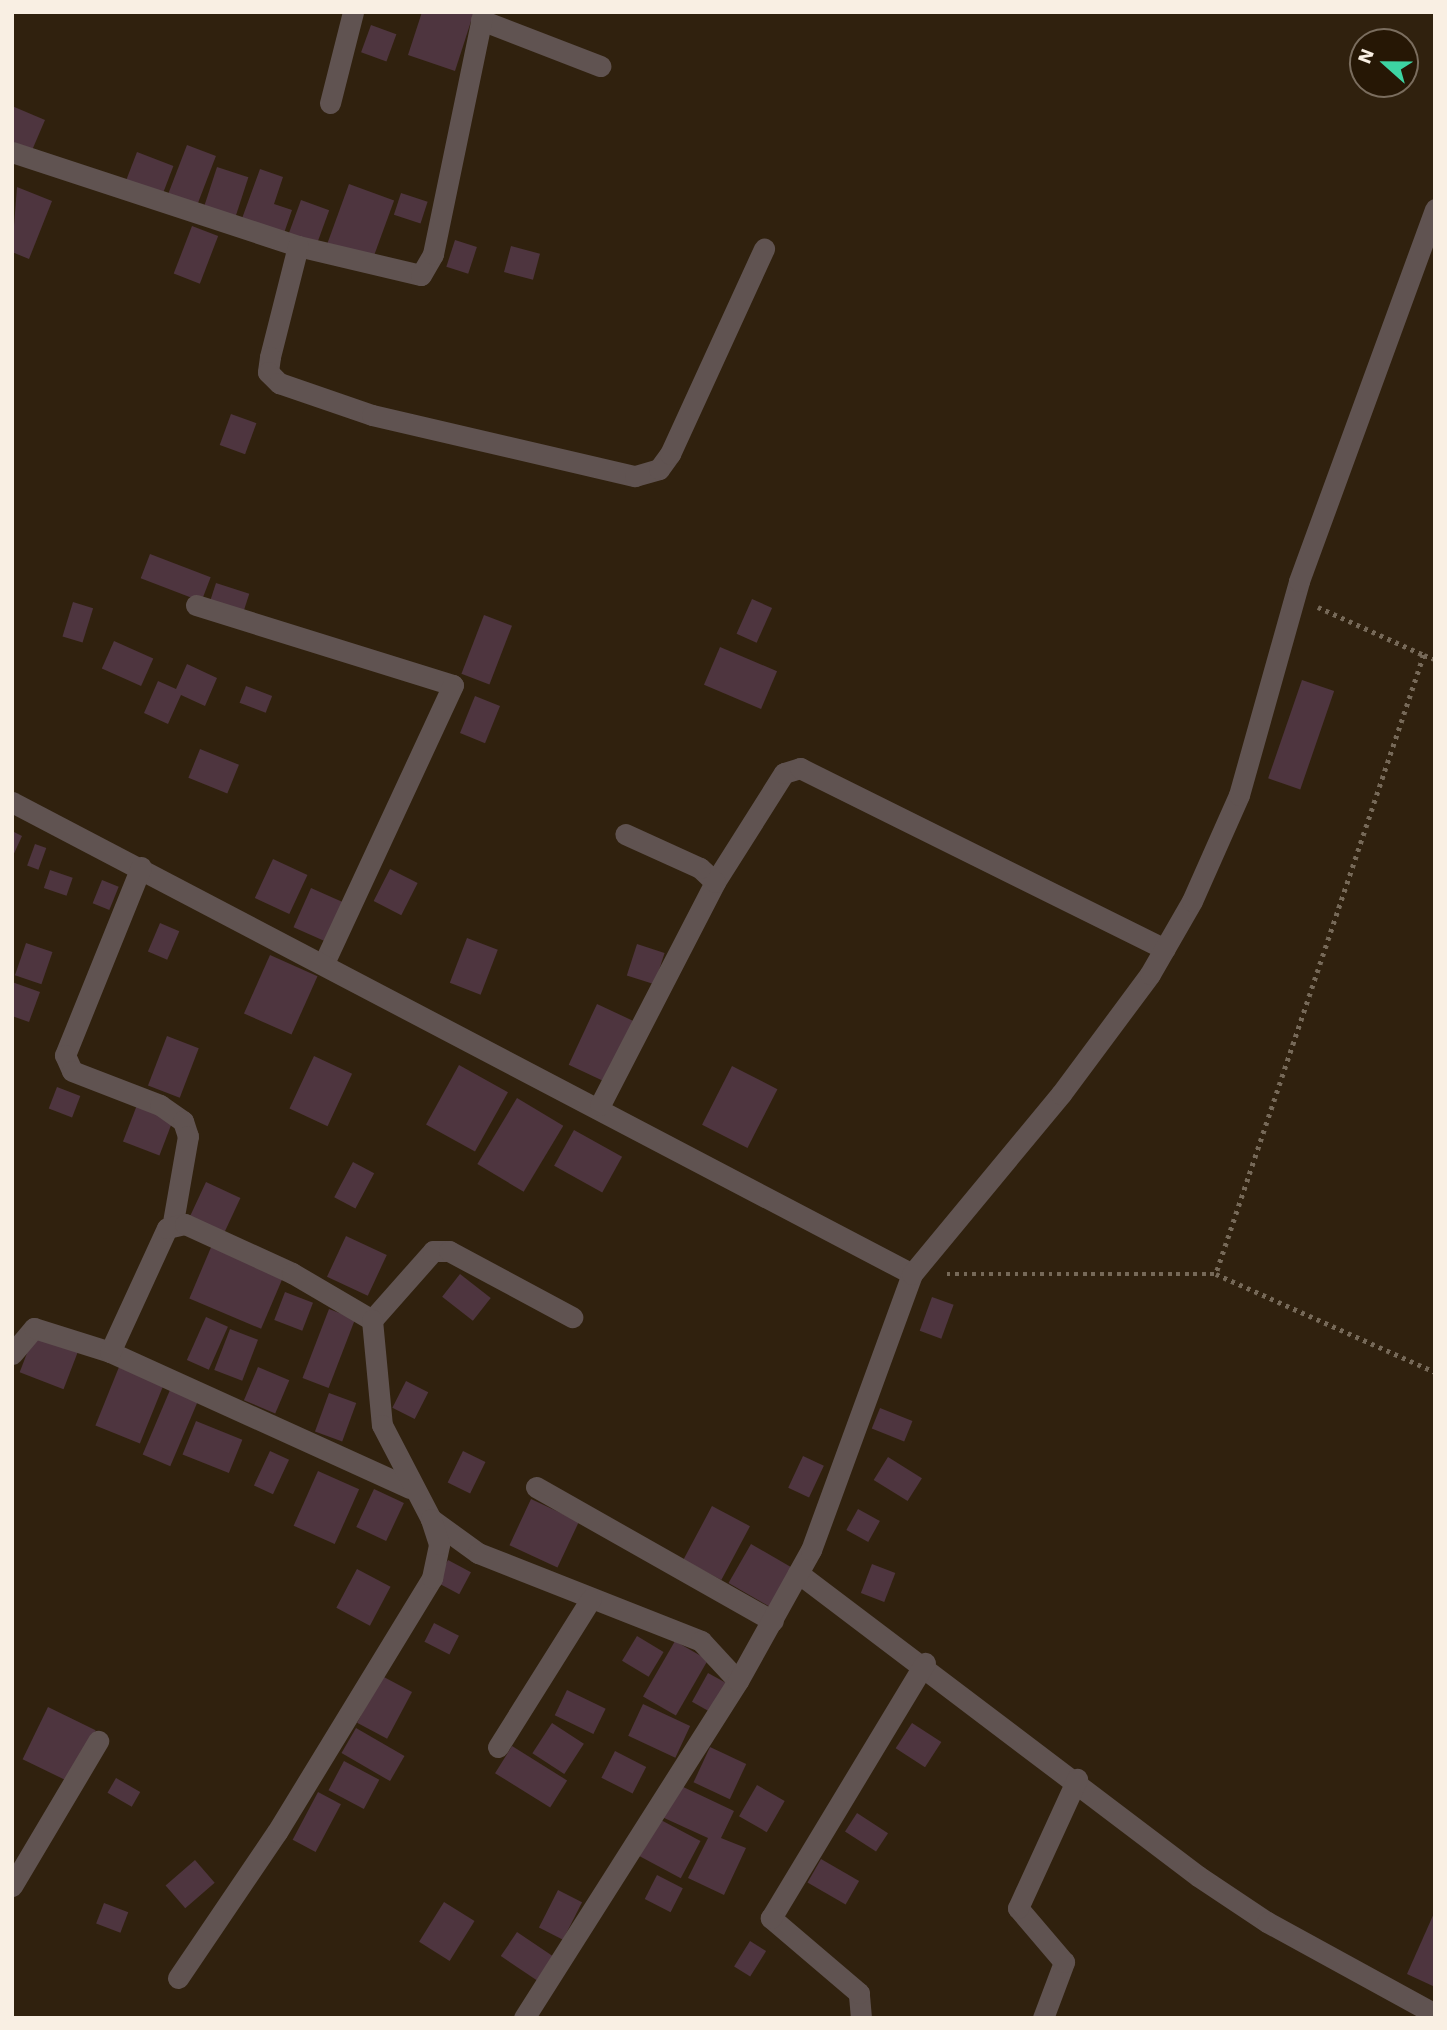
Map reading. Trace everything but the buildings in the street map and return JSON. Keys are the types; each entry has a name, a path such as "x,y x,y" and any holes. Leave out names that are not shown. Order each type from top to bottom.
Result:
{"street":[{"path":"330,103 353,12"},
{"path":"12,152 298,246 411,276 428,268 482,16 600,66"},
{"path":"524,2018 738,1681 799,1573 912,1273 1061,1094 1164,950 1239,795 1298,593 1435,209"},
{"path":"298,246 270,357 268,372 279,383 372,415 635,476 659,469 670,454 764,248"},
{"path":"196,605 453,685 325,961"},
{"path":"600,1105 715,882 784,773 800,768 1164,950"},
{"path":"12,802 325,961 912,1273"},
{"path":"625,834 700,868 715,882"},
{"path":"110,1352 173,1222 188,1136 183,1121 160,1105 72,1071 65,1055 141,867"},
{"path":"173,1222 292,1273 372,1320"},
{"path":"178,1978 277,1832 432,1577 439,1545 431,1519 410,1488 382,1425 372,1320 433,1251 461,1257 572,1317"},
{"path":"12,1354 34,1328 110,1352 410,1488"},
{"path":"536,1487 773,1621"},
{"path":"431,1519 478,1553 591,1600 701,1641 738,1681"},
{"path":"799,1573 925,1663 1267,1922 1435,2014"},
{"path":"498,1747 591,1600"},
{"path":"861,2018 859,1993 771,1918 925,1663"},
{"path":"14,1880 98,1741"},
{"path":"1044,2018 1064,1962 1017,1908 1077,1779"}],"path":[{"path":"1298,593 1435,659"},
{"path":"1216,1275 1424,655"},
{"path":"912,1273 1216,1275 1435,1372"}]}
